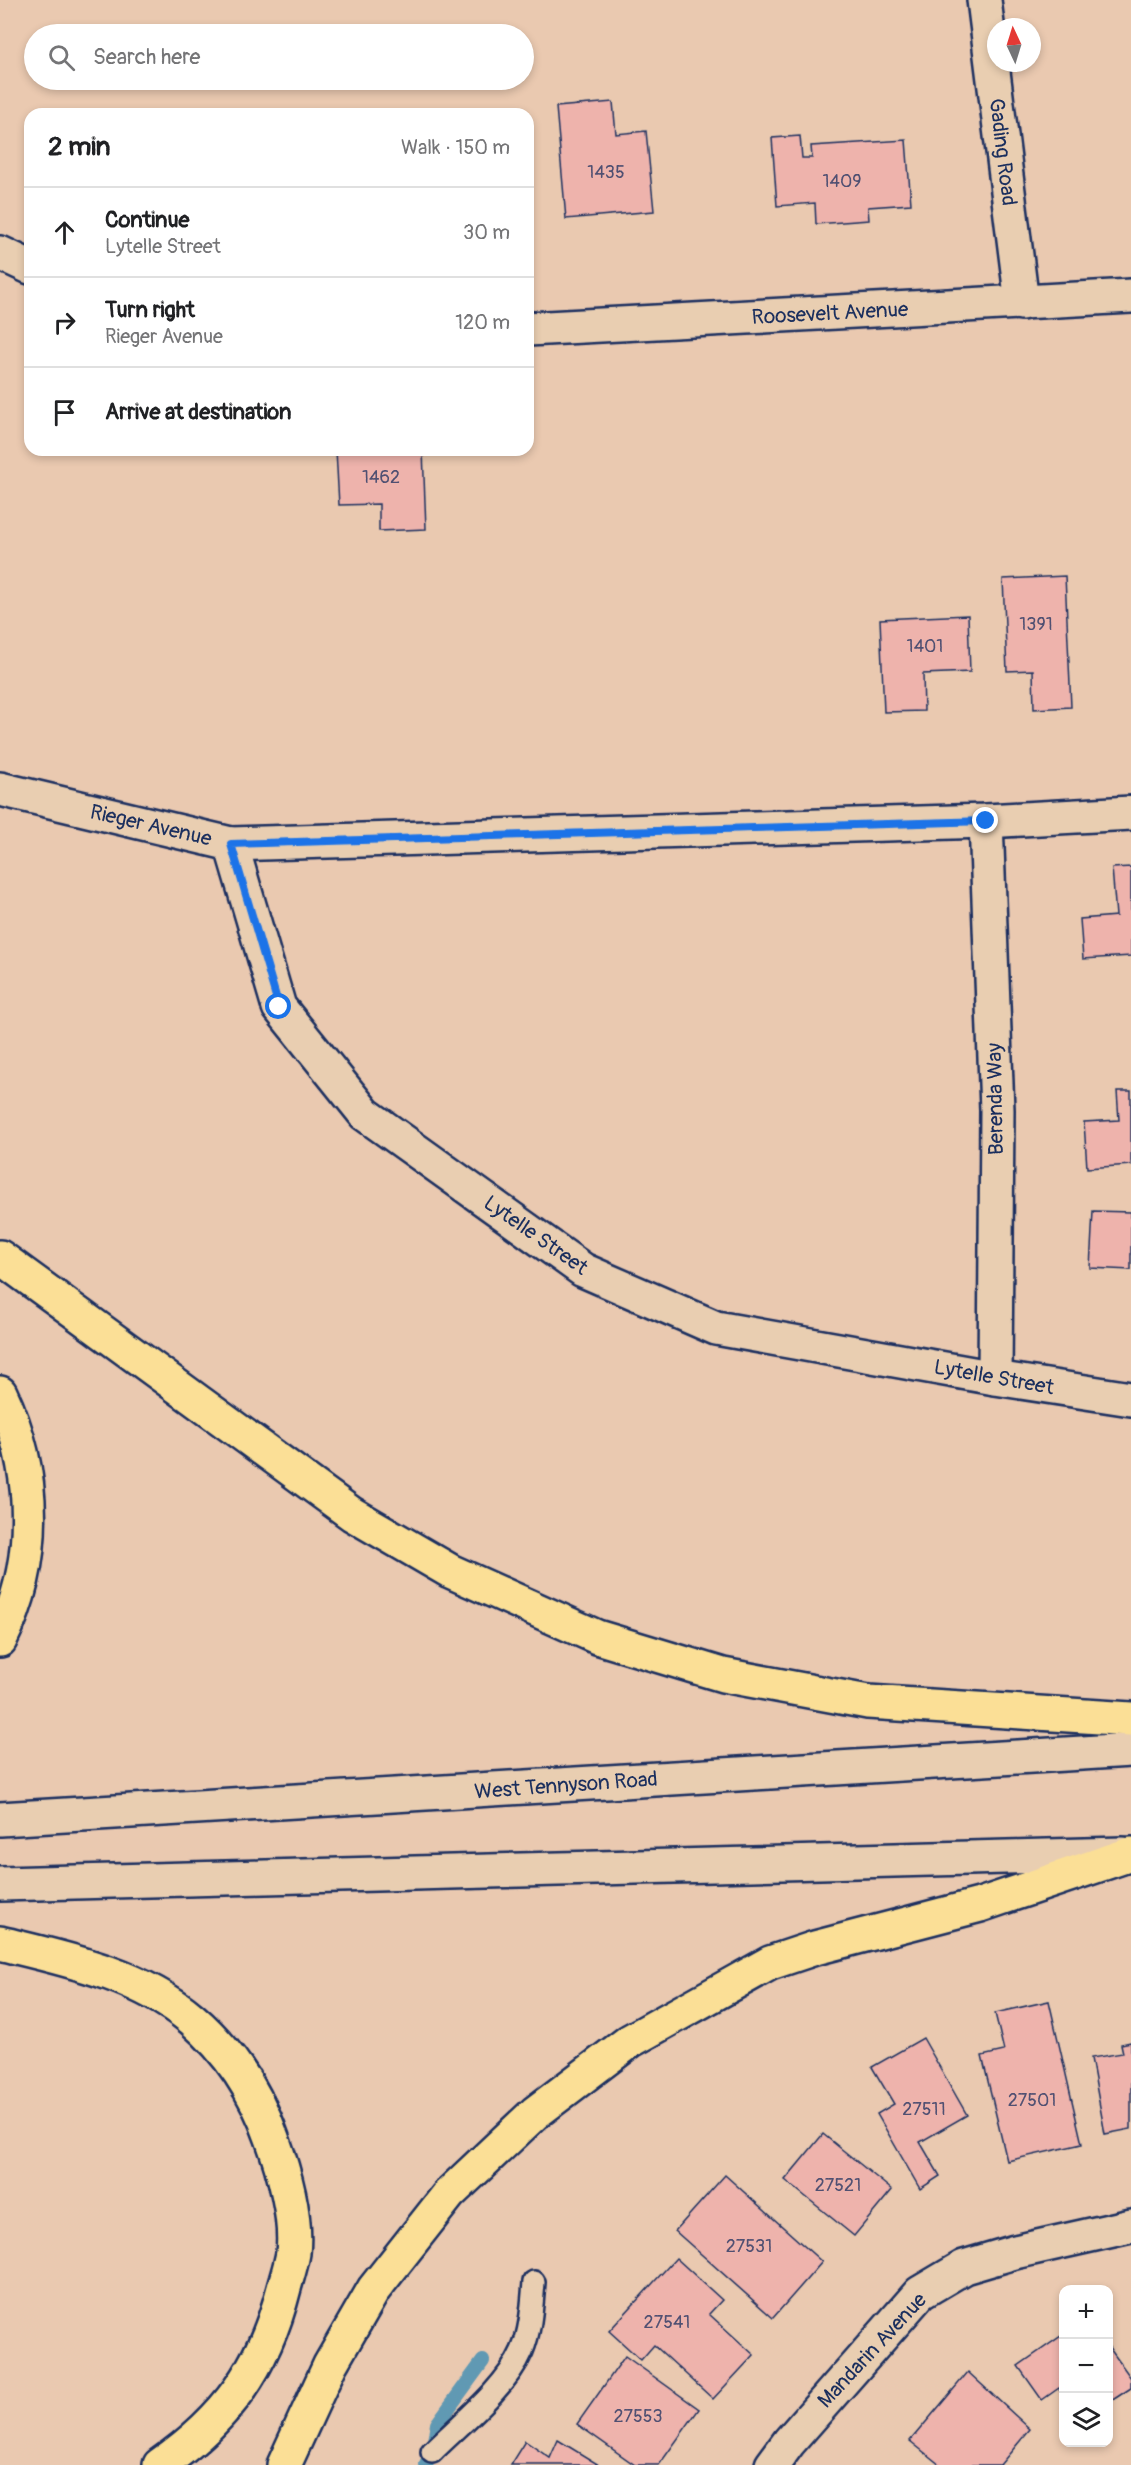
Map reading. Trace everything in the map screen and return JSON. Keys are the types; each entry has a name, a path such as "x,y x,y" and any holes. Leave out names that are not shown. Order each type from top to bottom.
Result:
{"highway":[{"path":"0,1257 352,1514 450,1571 597,1637 723,1675 868,1702 1131,1719"},
{"path":"0,1393 8,1410 30,1507 28,1545 20,1585 0,1640"},
{"path":"284,2465 330,2365 374,2289 449,2194 535,2113 630,2041 770,1963 815,1948 980,1905 1131,1854"},
{"path":"0,1943 71,1960 149,1989 191,2018 224,2050 264,2114 278,2152 287,2188 293,2252 268,2341 242,2388 227,2407 195,2439 160,2465"}],"street":[{"name":"Gading Road","path":"984,0 1022,303"},
{"path":"0,253 24,264"},
{"name":"Roosevelt Avenue","path":"534,328 1131,296"},
{"name":"Rieger Avenue","path":"0,789 231,844 986,821 1131,813"},
{"name":"Berenda Way","path":"986,821 997,1110 995,1378"},
{"name":"Lytelle Street","path":"231,844 279,1007 365,1114 583,1270 716,1328 995,1378 1131,1399"},
{"name":"West Tennyson Road","path":"0,1820 1131,1750"},
{"path":"0,1884 1131,1854"},
{"name":"Mandarin Avenue","path":"772,2465 789,2442 920,2293 964,2266 1131,2226"}],"lane":[{"path":"432,2452 508,2375 522,2351 531,2320 534,2282"}],"building":[{"path":"613,102 616,134 646,131 654,211 566,219 556,107"},
{"path":"800,136 802,158 812,158 811,146 906,140 911,204 868,207 869,220 816,224 815,203 777,206 772,138"},
{"path":"336,456 423,456 426,529 379,531 379,504 339,505"},
{"path":"1065,576 1071,707 1034,709 1033,670 1007,671 1003,579"},
{"path":"968,615 970,672 923,674 924,711 884,712 880,619"},
{"path":"1131,867 1131,956 1083,959 1080,919 1116,916 1112,868"},
{"path":"1117,1091 1131,1091 1131,1165 1087,1168 1084,1122 1119,1120"},
{"path":"1093,1211 1131,1212 1131,1270 1090,1268"},
{"path":"1049,2001 1082,2144 1007,2161 982,2056 1004,2051 995,2013"},
{"path":"923,2038 967,2115 920,2142 940,2176 920,2189 877,2114 894,2104 872,2067"},
{"path":"1131,2042 1131,2129 1105,2134 1091,2058 1123,2053 1121,2044"},
{"path":"823,2134 892,2190 854,2236 785,2180"},
{"path":"725,2175 822,2262 773,2318 675,2231"},
{"path":"676,2258 722,2300 709,2314 754,2355 713,2399 654,2345 641,2360 609,2331"},
{"path":"1059,2337 1059,2388 1042,2400 1018,2366"},
{"path":"1113,2353 1131,2378 1131,2388 1113,2400"},
{"path":"625,2356 699,2409 659,2465 635,2465 577,2424"},
{"path":"968,2372 1030,2429 1000,2465 940,2465 910,2441"},
{"path":"558,2440 599,2465 510,2465 525,2441 550,2458"}],"waterway":[{"path":"426,2465 432,2452 437,2424 483,2361"}],"route":[{"path":"279,1007 231,844 986,821"}]}
